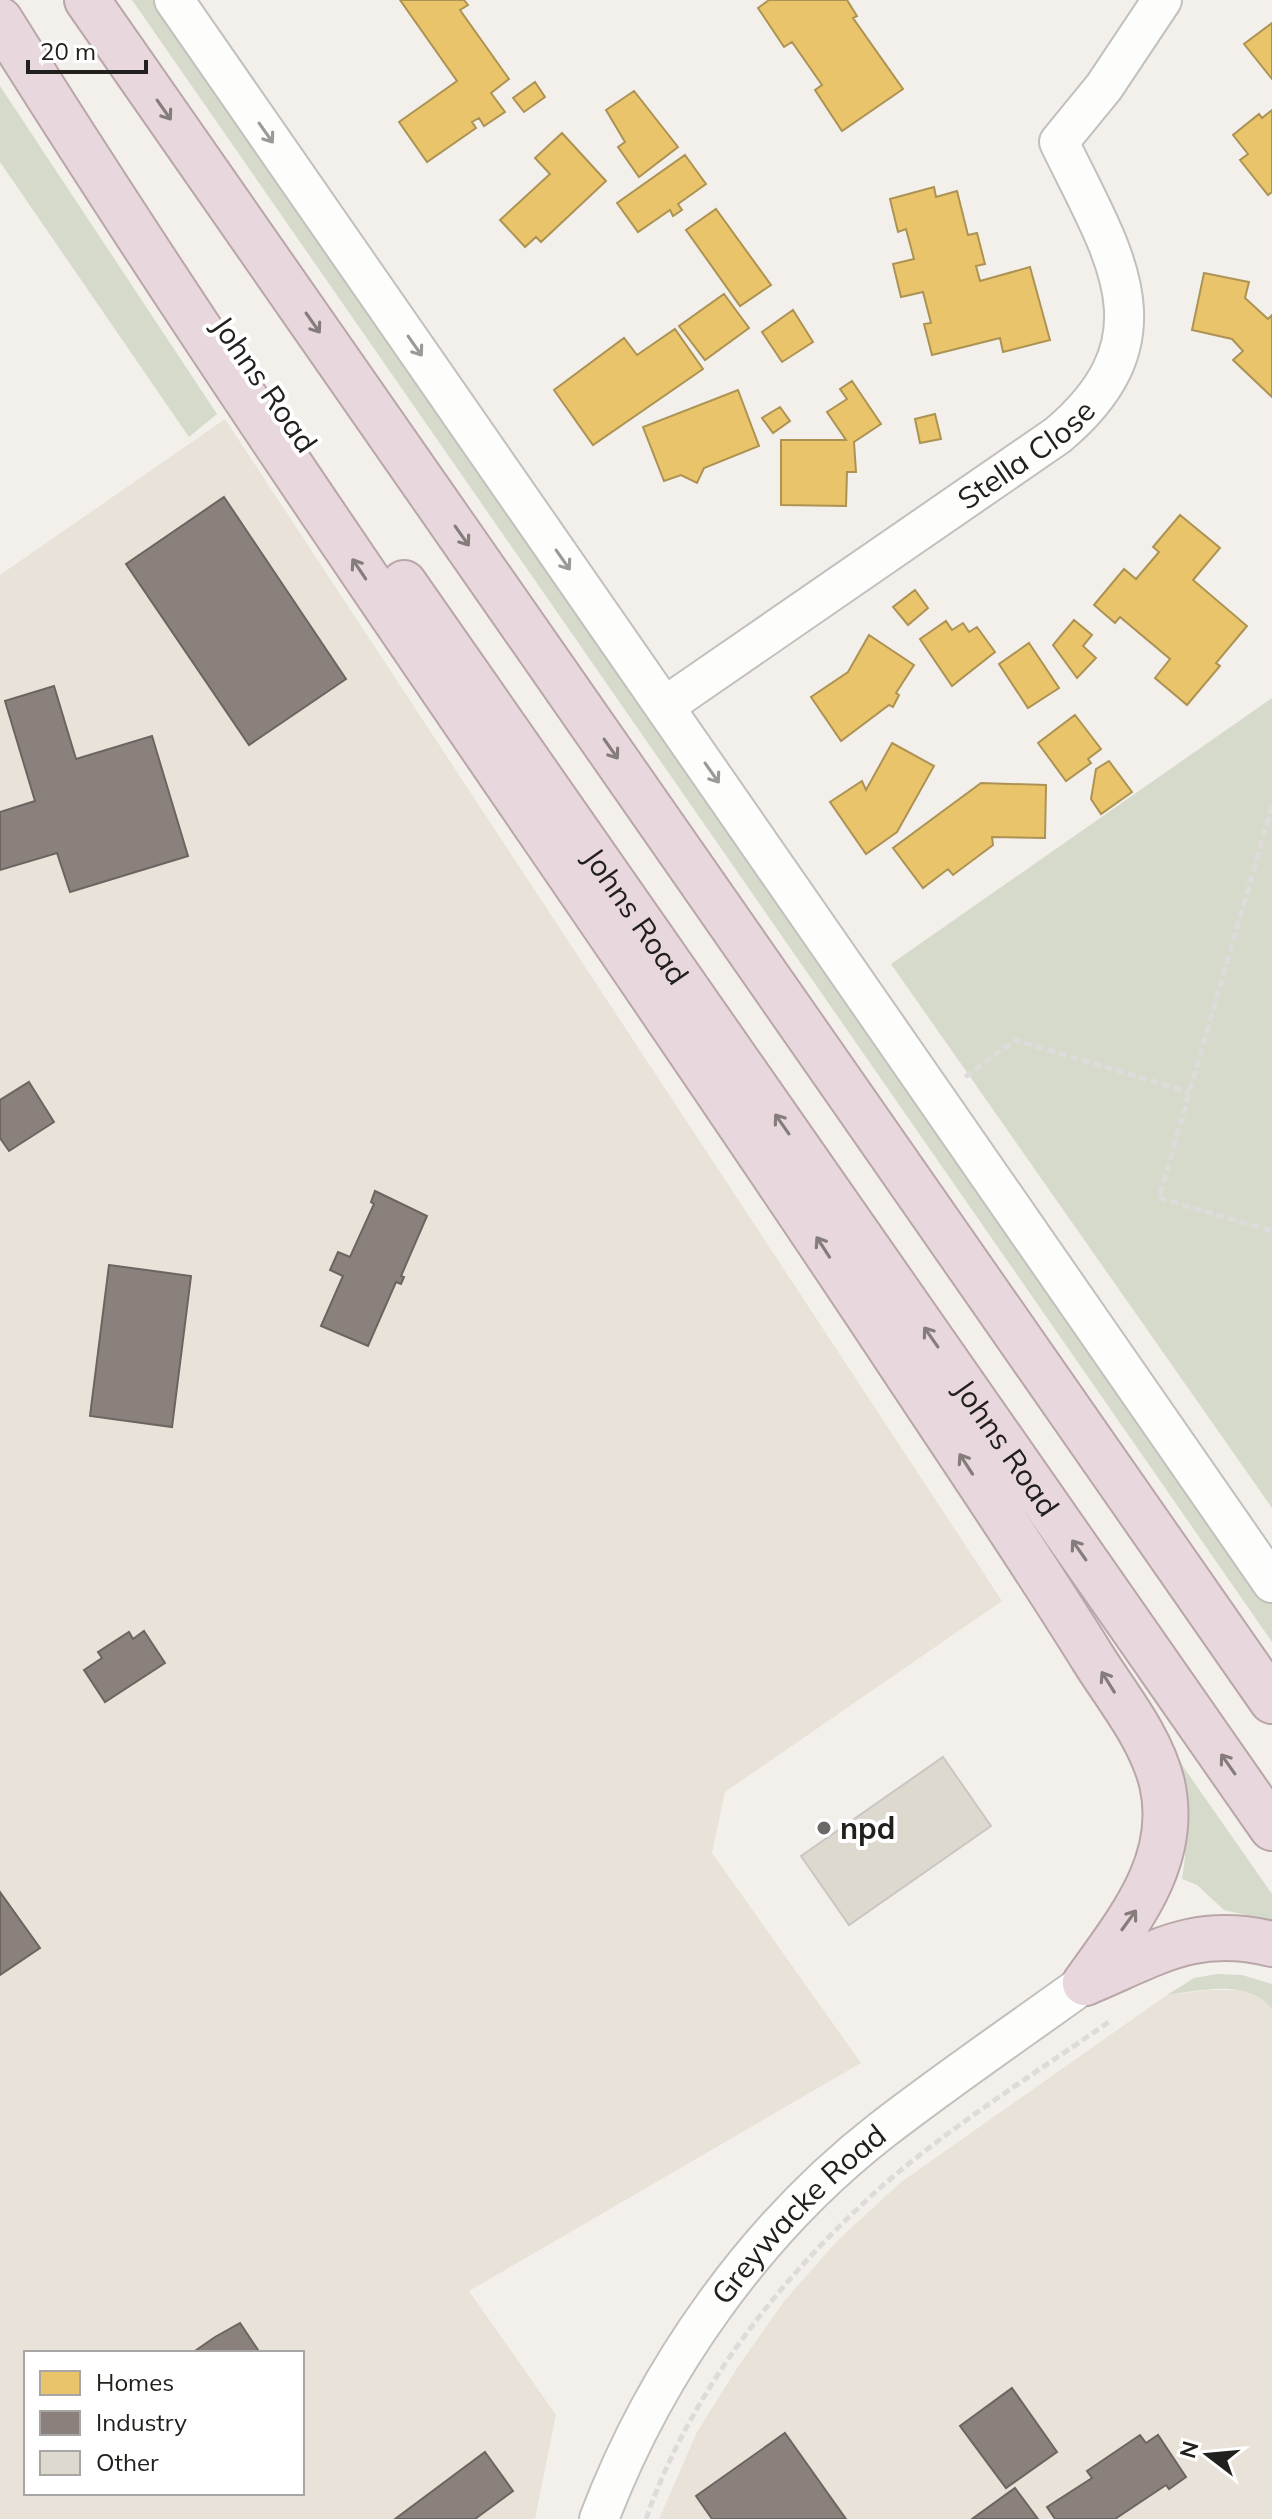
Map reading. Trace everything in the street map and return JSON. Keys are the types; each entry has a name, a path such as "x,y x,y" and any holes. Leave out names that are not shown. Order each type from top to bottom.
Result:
{"highway":[{"path":"87,0 1272,1701"},
{"name":"Johns Road","path":"0,3 1272,1828"},
{"path":"0,20 117,206 418,657 714,1082 1067,1616 1151,1750 1164,1803 1161,1854 1141,1904 1085,1983"},
{"path":"1085,1983 1191,1940 1237,1936 1272,1944"}],"street":[{"path":"174,0 1272,1583"},
{"name":"Stella Close","path":"665,706 1058,435 1087,411 1105,386 1120,357 1126,320 1121,284 1108,245 1059,142 1104,87 1162,0"},
{"name":"Greywacke Road","path":"599,2519 619,2469 661,2388 714,2306 781,2224 881,2131 1085,1983"}],"path":[{"path":"1272,806 1159,1198 1272,1231"},
{"path":"936,1098 1015,1040 1189,1092"},
{"path":"646,2519 704,2399 765,2311 822,2246 859,2208 930,2147 1112,2020"}],"shaded area":[{"path":"132,0 158,0 1272,1604 1272,1642"},
{"path":"0,86 217,414 189,437 0,162"},
{"path":"225,419 1002,1601 725,1792 712,1853 861,2063 469,2291 556,2415 535,2519 0,2519 0,575"},
{"path":"1272,698 1272,1508 891,964"},
{"path":"1173,1752 1272,1894 1272,1921 1224,1910 1197,1885 1182,1879 1186,1846 1185,1815"},
{"path":"1217,1974 1242,1975 1272,1984 1272,2009 1262,1999 1237,1990 1209,1989 1167,1995 1194,1978"},
{"path":"1244,1990 1272,2000 1272,2519 659,2519 697,2432 739,2365 785,2300 838,2240 901,2182 1167,1995"}],"building: Homes":[{"path":"400,0 464,0 468,5 460,10 509,79 491,93 505,112 484,126 479,118 472,122 476,128 427,162 399,122 457,81"},
{"path":"769,0 847,0 857,16 853,18 903,89 842,131 815,90 822,85 792,42 784,47 758,8"},
{"path":"1272,23 1272,79 1244,44"},
{"path":"535,82 545,97 524,112 513,98"},
{"path":"634,91 678,147 639,177 618,147 625,142 606,110"},
{"path":"1272,110 1272,192 1268,195 1240,160 1248,154 1233,135 1259,114 1262,118"},
{"path":"562,133 606,181 541,242 536,237 525,247 500,220 550,174 535,158"},
{"path":"685,155 706,184 678,204 682,210 673,216 670,210 638,232 617,203"},
{"path":"934,187 936,197 957,191 968,235 977,233 985,264 976,266 980,281 1030,267 1050,340 1003,352 1000,338 932,355 924,324 931,323 923,292 901,297 893,264 914,259 906,229 898,232 890,199"},
{"path":"716,209 771,285 740,306 686,230"},
{"path":"1204,273 1249,282 1245,298 1268,319 1272,315 1272,397 1233,360 1243,351 1232,339 1192,330"},
{"path":"724,294 749,328 705,360 679,326"},
{"path":"793,310 813,342 782,362 762,332"},
{"path":"675,329 703,369 593,445 554,390 624,338 637,355"},
{"path":"852,381 881,424 854,442 856,472 847,472 846,506 781,505 781,440 846,440 827,412 847,399 840,389"},
{"path":"738,390 759,446 704,468 697,483 681,475 664,481 643,427"},
{"path":"780,407 790,421 773,433 762,418"},
{"path":"935,414 941,439 920,443 915,419"},
{"path":"1180,515 1220,548 1193,580 1247,626 1216,663 1220,666 1187,705 1155,678 1170,659 1120,617 1115,623 1094,605 1124,569 1136,579 1159,552 1153,547"},
{"path":"915,590 928,608 908,625 893,607"},
{"path":"1074,620 1092,635 1083,646 1096,658 1077,678 1053,645"},
{"path":"946,621 952,630 963,623 969,632 977,627 995,652 952,686 920,639"},
{"path":"869,635 914,665 896,693 899,695 893,707 889,705 841,741 811,697 848,672"},
{"path":"1029,643 1059,688 1028,708 999,664"},
{"path":"1075,715 1101,749 1088,759 1091,763 1066,781 1038,743"},
{"path":"892,743 934,766 897,832 866,854 830,802 862,781 866,790"},
{"path":"1109,761 1132,792 1101,814 1091,799 1096,769"},
{"path":"981,783 1046,785 1045,838 992,837 993,845 953,875 948,869 923,888 893,848"}],"building: Industry":[{"path":"224,497 346,679 249,745 126,564"},
{"path":"54,686 76,759 152,736 188,856 70,892 57,853 0,870 0,812 35,801 5,701"},
{"path":"29,1082 54,1122 9,1151 0,1138 0,1100"},
{"path":"375,1191 427,1216 401,1276 404,1277 401,1284 396,1282 368,1346 321,1326 343,1276 330,1270 338,1252 350,1257 374,1204 371,1202"},
{"path":"109,1265 191,1276 172,1427 90,1416"},
{"path":"144,1631 165,1663 105,1702 84,1670 102,1658 98,1652 129,1632 133,1639"},
{"path":"0,1892 40,1948 0,1975"},
{"path":"240,2323 259,2351 195,2351"},
{"path":"1012,2388 1057,2452 1006,2488 960,2426"},
{"path":"785,2433 846,2519 712,2519 696,2496"},
{"path":"1140,2435 1146,2443 1158,2435 1186,2477 1169,2489 1166,2485 1115,2519 1055,2519 1047,2507 1092,2478 1087,2471"},
{"path":"485,2452 513,2491 475,2519 395,2519"},
{"path":"1015,2488 1038,2519 972,2519"}],"building: Other":[{"path":"943,1757 991,1826 849,1925 801,1856"}],"place":[{"name":"npd","path":"824,1828"}]}
